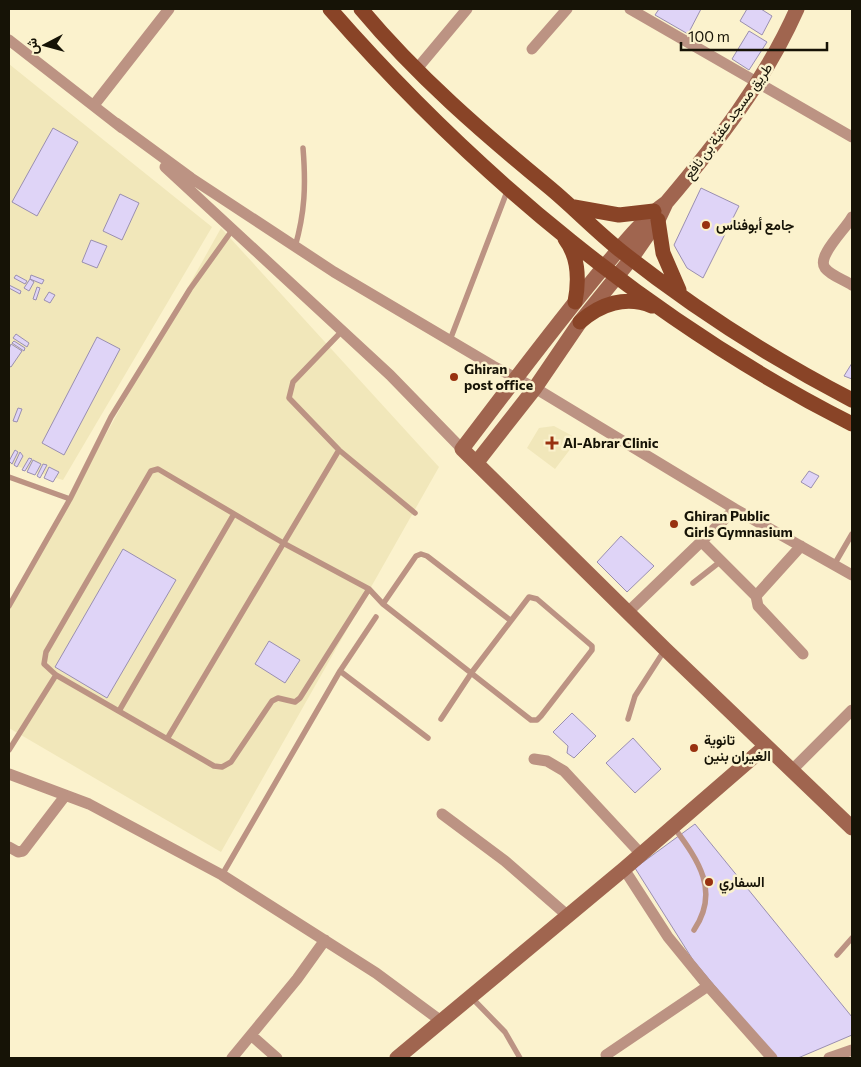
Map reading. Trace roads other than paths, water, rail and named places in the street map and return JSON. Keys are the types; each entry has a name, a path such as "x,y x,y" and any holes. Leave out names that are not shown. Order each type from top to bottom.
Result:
{"main road":[{"path":"330,9 410,96 508,189 558,230 660,309 724,352 852,424"},
{"path":"361,9 416,70 480,130 631,259 769,353 852,400"},
{"path":"572,207 595,213 619,215 660,212 664,259 681,294"},
{"path":"558,230 574,256 578,279 575,302"},
{"path":"580,322 600,307 612,303 637,302 660,309"}],"street":[{"path":"94,105 169,9"},
{"path":"416,70 467,9"},
{"path":"532,49 567,9"},
{"path":"630,9 650,13 759,83 852,136"},
{"name":"طريق مسجد عقبة بن نافع","path":"477,462 535,388 580,322 631,259 660,212 727,128 759,83 776,54 797,9"},
{"path":"9,40 191,178 295,247 493,366 535,388 734,509 852,575"},
{"path":"116,122 342,331 665,649 852,828"},
{"name":"طريق مسجد عقبة بن نافع","path":"462,448 575,302 619,249 660,212"},
{"path":"852,220 825,254 823,262 826,270 852,285"},
{"path":"628,612 734,509"},
{"path":"701,541 756,596 758,606 804,654"},
{"path":"756,596 801,546"},
{"path":"792,770 852,710"},
{"path":"397,1058 624,869 766,746"},
{"path":"534,759 547,761 564,771 641,854"},
{"path":"9,774 110,814 222,875 376,973 441,1022"},
{"path":"9,847 18,852 23,851 65,796"},
{"path":"442,814 505,861 568,916"},
{"path":"624,869 668,936 708,986 772,1058"},
{"path":"232,1058 297,979 325,940"},
{"path":"606,1055 708,986"},
{"path":"251,1035 277,1058"},
{"path":"829,1058 851,1052"}],"lane":[{"path":"295,247 303,218 305,180 302,148"},
{"path":"450,340 508,189"},
{"path":"9,606 70,499 111,417 190,289 233,229"},
{"path":"342,331 293,382 289,391 289,398 340,450 415,513"},
{"path":"167,740 340,450"},
{"path":"369,589 300,698 295,702 278,698 272,701 231,762 222,767 214,766 167,740 56,675 44,664 46,652 153,469 160,470 285,544 369,589 383,604 472,672 534,721 541,716 592,649 591,644 534,597 529,597 472,672 441,719"},
{"path":"9,477 70,499"},
{"path":"119,711 234,514"},
{"path":"834,565 852,534"},
{"path":"383,604 416,556 424,554 510,620"},
{"path":"693,583 721,561"},
{"path":"222,875 340,671 376,617"},
{"path":"628,719 635,696 665,649"},
{"path":"340,671 428,738"},
{"path":"9,750 56,675"},
{"path":"673,826 702,870 705,889 702,918 694,930"},
{"path":"837,955 852,938"},
{"path":"471,996 505,1032 520,1058"}],"place":[{"name":"جامع أبوفناس","path":"706,225"},
{"name":"Ghiran post office","path":"454,377"},
{"name":"Al-Abrar Clinic","path":"552,443"},
{"name":"Ghiran Public Girls Gymnasium","path":"674,524"},
{"name":"تانوية الغيران بنين","path":"694,748"},
{"name":"السفاري","path":"709,882"}]}
